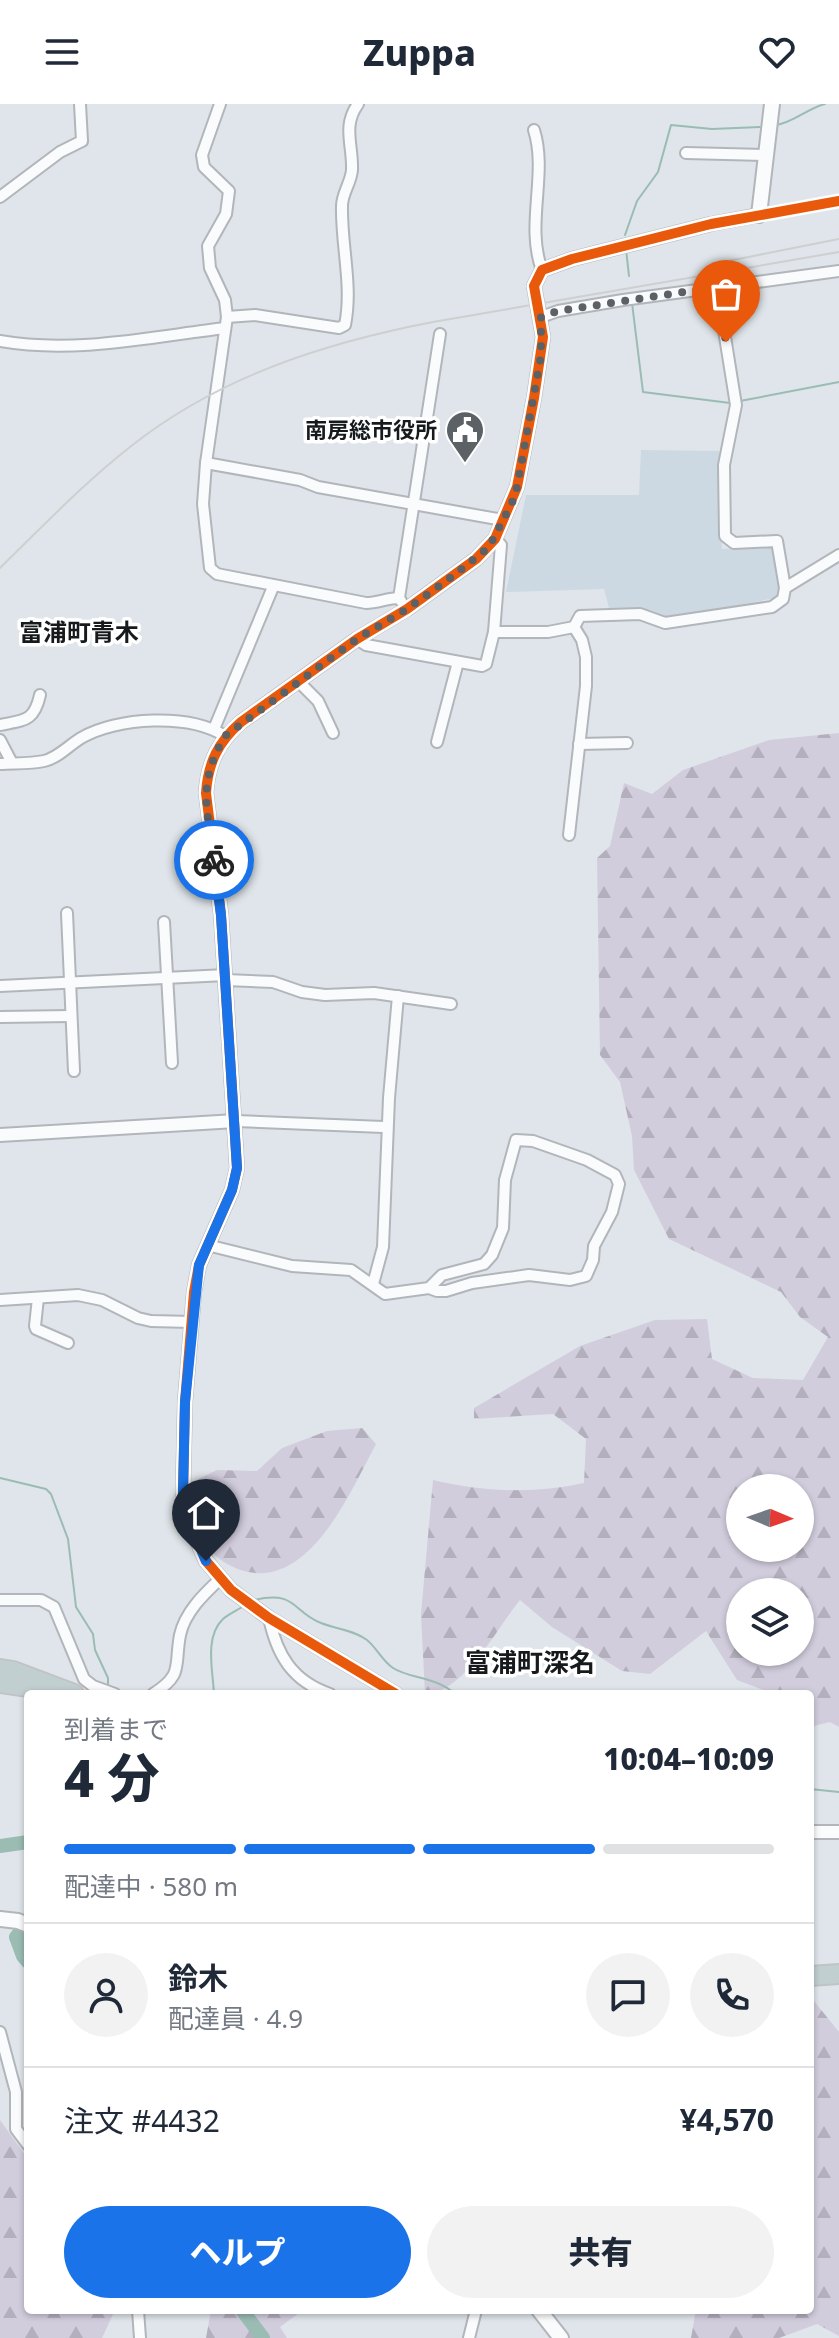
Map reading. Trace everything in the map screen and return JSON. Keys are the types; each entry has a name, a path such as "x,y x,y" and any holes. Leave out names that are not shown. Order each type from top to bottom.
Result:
{"highway":[{"path":"0,1669 63,1690"},
{"path":"0,1683 42,1690"},
{"path":"814,1976 839,1974"}],"main road":[{"path":"759,215 772,104"},
{"path":"0,1919 23,1923"},
{"path":"542,2314 561,2338"}],"street":[{"path":"0,197 60,152 82,141 80,104"},
{"path":"220,104 202,155 204,167 229,191 226,214 208,246 210,268 225,300 226,322 206,463 205,528 212,572 273,587 307,590 366,603 387,598 403,603"},
{"path":"0,341 30,347 73,346 255,315 339,328 345,325 346,272 341,207 352,168 348,132 350,115 358,104"},
{"path":"220,732 298,681 403,603 476,559 495,539 517,487 541,356 541,317 534,286 542,270 535,207 539,148 534,130"},
{"path":"686,153 766,155"},
{"path":"542,270 711,224 839,201"},
{"path":"541,317 558,311 839,271"},
{"path":"574,627 580,616 640,614 665,623 772,607 783,599 785,588 777,541 734,543 725,536 724,465 736,405 717,287"},
{"path":"403,603 414,504 440,334"},
{"path":"206,463 503,520"},
{"path":"357,639 366,645 482,666 486,664 494,632 501,558 501,545 495,539"},
{"path":"785,588 839,555"},
{"path":"273,587 207,774 206,793 226,978 237,1168 232,1190 199,1265 185,1402 183,1492 193,1537 206,1561 231,1590 269,1618 388,1690"},
{"path":"494,632 548,632 574,627"},
{"path":"569,835 572,831 586,657 582,640 574,627"},
{"path":"437,742 458,662"},
{"path":"298,681 318,701 333,733"},
{"path":"0,725 32,716 37,712 40,695"},
{"path":"0,740 6,763 44,761 57,756 81,738 126,724 157,721 193,723 220,732"},
{"path":"579,744 627,743"},
{"path":"67,913 74,1071"},
{"path":"164,922 172,1063"},
{"path":"0,986 226,978 273,982 302,992 325,995 374,993 451,1004"},
{"path":"373,1284 383,1247 389,1098 398,996"},
{"path":"0,1017 71,1016"},
{"path":"0,1135 236,1121 383,1127"},
{"path":"207,1245 292,1266 351,1270 385,1294 429,1288 446,1291 472,1283 529,1275 570,1280 586,1276 593,1260 594,1246 612,1212 619,1184 615,1175 533,1141 516,1140 505,1180 503,1228 492,1255 484,1264 442,1275 429,1288"},
{"path":"0,1300 78,1295 93,1297 138,1318 192,1322"},
{"path":"38,1298 36,1329 68,1343"},
{"path":"159,1690 175,1676 180,1635 187,1618 201,1597 220,1579"},
{"path":"0,1600 41,1600 54,1607 84,1679 104,1690"},
{"path":"269,1618 280,1656 295,1675 323,1690"},
{"path":"814,1832 839,1832"},
{"path":"0,2032 16,2092 16,2129 24,2140"},
{"path":"138,2314 140,2338"},
{"path":"469,2338 475,2314"}],"shaded area":[{"path":"641,450 719,451 722,549 775,546 780,597 665,620 642,610 609,608 604,589 506,592 526,495 639,495"}],"green space":[{"path":"839,733 839,1727 830,1722 814,1726 814,1690 763,1690 737,1680 728,1666 814,1666 814,1578 726,1578 726,1663 706,1631 650,1674 622,1671 552,1627 520,1600 466,1672 441,1690 425,1690 421,1614 433,1480 508,1490 546,1489 584,1483 586,1439 553,1414 474,1419 474,1408 580,1346 655,1320 707,1319 712,1359 753,1378 803,1380 828,1337 800,1317 781,1292 669,1239 634,1170 632,1136 620,1082 600,1055 597,858 610,846 624,783 652,794 683,770 769,740"},
{"path":"362,1428 376,1444 337,1515 301,1557 280,1570 256,1573 229,1565 213,1553 190,1527 192,1482 217,1470 257,1471 282,1448 327,1431"},
{"path":"814,2001 839,2032 839,2336 817,2324 779,2338 691,2338 695,2314 814,2314"},
{"path":"0,2120 24,2153 24,2314 113,2314 102,2338 0,2338"},
{"path":"210,2314 298,2314 280,2327 287,2338 206,2338"}],"waterway":[{"path":"776,125 825,104"},
{"path":"625,235 637,201 658,172 671,125 712,129 760,127"},
{"path":"626,249 629,276"},
{"path":"632,303 643,392 730,403"},
{"path":"740,401 839,382"},
{"path":"0,1478 46,1489 51,1494 68,1539 76,1607 93,1634 95,1650 108,1678 108,1689"},
{"path":"254,1600 286,1600 321,1623 362,1637 393,1668 450,1690"},
{"path":"214,1690 213,1635 223,1619 245,1605"},
{"path":"814,1789 839,1792"},
{"path":"0,1846 24,1843"},
{"path":"24,1927 16,1937 24,1957"},
{"path":"245,2314 263,2338"}],"railway":[{"path":"728,261 839,239"},
{"path":"0,568 80,490 130,447 199,401 274,366 312,352 433,322 839,252"}],"cycle path":[{"path":"389,1690 269,1618 231,1590 206,1561 187,1517 183,1492 185,1402 194,1292 199,1265 232,1190 237,1168 221,915 206,793 209,772 220,745 241,722 357,639 407,609 476,559 495,539 517,487 534,398 543,337 534,286 542,270 572,259 711,224 839,201"}],"way so far":[{"path":"214,860 206,793 207,774 225,736 357,639 407,609 476,559 495,539 517,487 541,356 541,317 558,311 717,287 726,342"}],"place":[{"name":"南房総市役所","path":"465,464"}],"district":[{"name":"富浦町青木","path":"79,633"},
{"name":"富浦町深名","path":"530,1663"}],"route":[{"path":"206,1561 193,1537 183,1492 185,1402 199,1265 232,1190 237,1168 221,915 214,860"}]}
